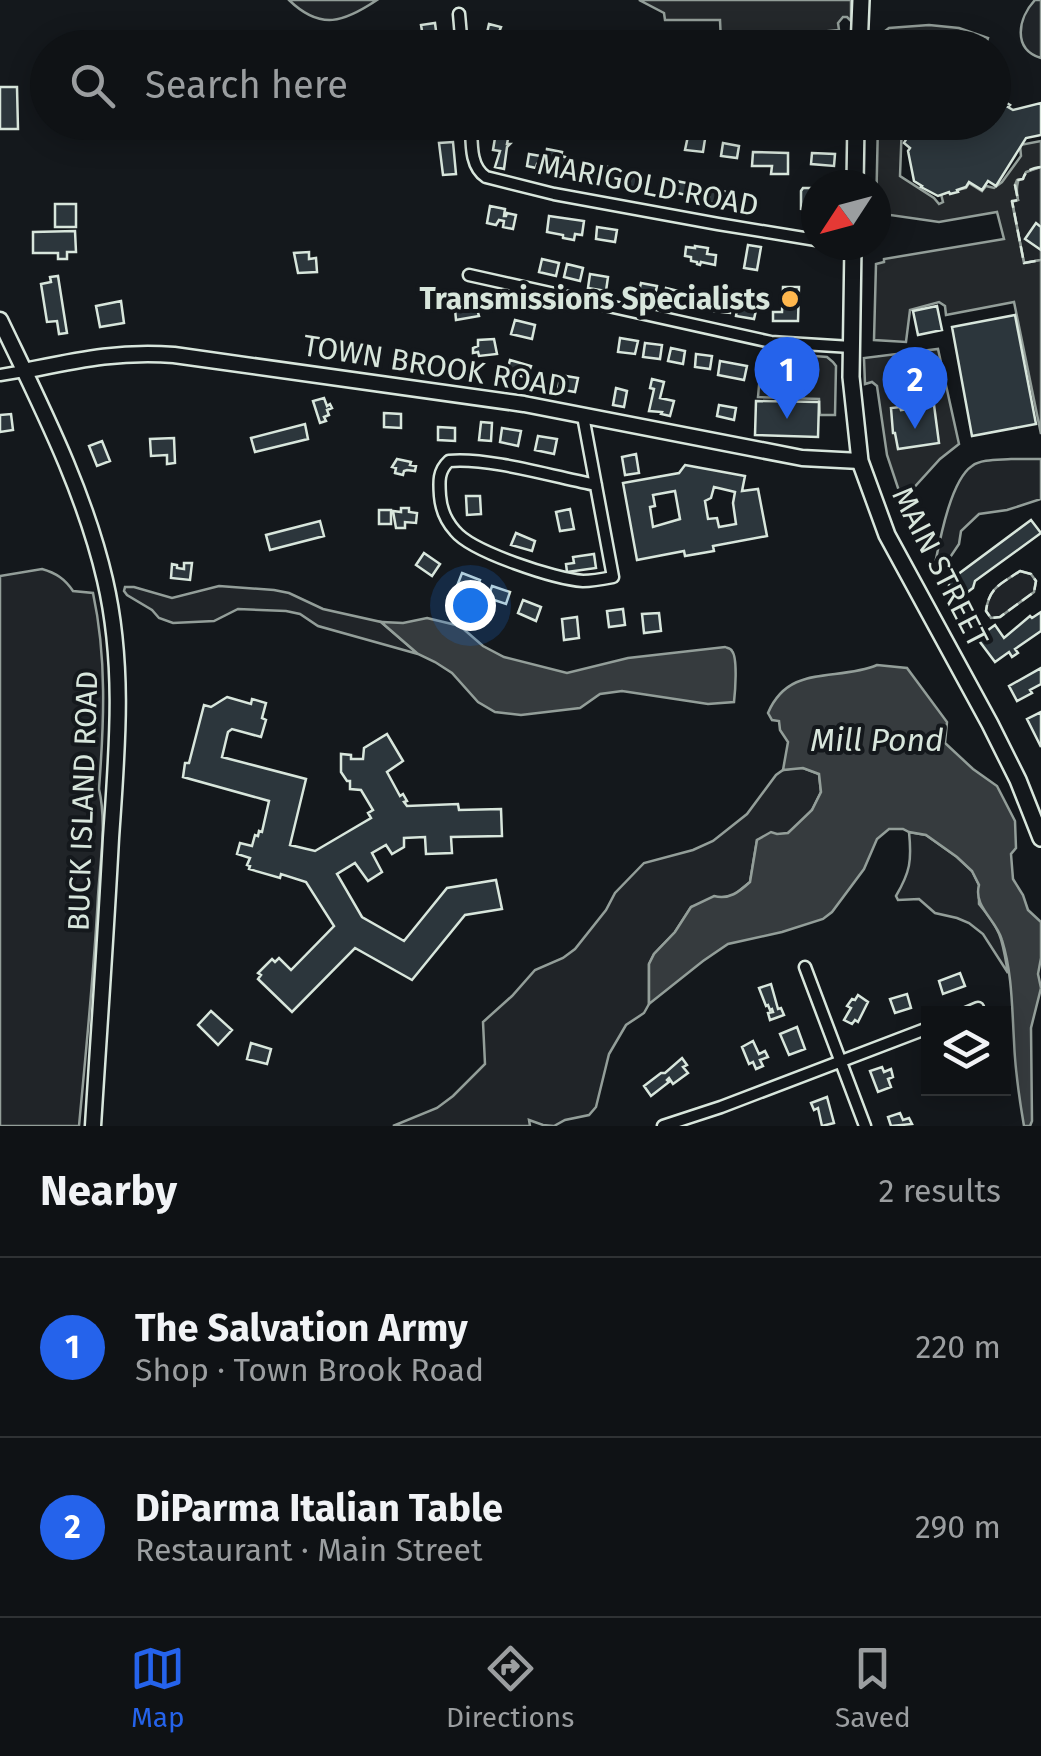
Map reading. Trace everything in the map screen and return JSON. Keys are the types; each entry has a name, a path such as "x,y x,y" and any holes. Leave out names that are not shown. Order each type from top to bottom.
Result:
{"main road":[{"path":"860,30 861,0"},
{"path":"855,170 856,140"},
{"name":"MAIN STREET","path":"853,260 850,348 860,461 887,535 997,738 1041,838"},
{"name":"BUCK ISLAND ROAD","path":"0,320 85,512 105,580 115,642 118,722 93,1126"},
{"name":"TOWN BROOK ROAD","path":"24,371 98,356 174,355 524,404 802,458 860,461"}],"street":[{"path":"459,14 460,30"},
{"name":"MARIGOLD ROAD","path":"471,140 476,168 486,177 554,194 801,238"},
{"path":"469,274 772,342 850,348"},
{"name":"TOWN BROOK ROAD","path":"0,375 24,371"},
{"path":"583,416 614,577 587,582 563,578 478,548 456,532 444,513 439,480 441,468 449,461 596,485"},
{"path":"806,967 865,1126"},
{"path":"663,1126 721,1108 921,1031"}],"shaded area":[{"path":"289,0 377,0 354,14 333,20 312,16"},
{"path":"639,0 851,0 851,21 843,17 838,23 839,30 720,30 720,20 665,20 664,13"},
{"path":"1035,0 1041,0 1041,58 1025,48 1021,32 1025,15"},
{"path":"929,25 965,30 886,30"},
{"path":"878,140 901,140 900,176 939,204 943,202 941,194 966,188 969,183 982,191 986,186 994,188 1021,156 1020,145 1041,141 1041,167 1017,180 1018,200 1012,202 1024,263 1041,260 1041,434 1014,302 946,315 945,306 939,302 910,310 906,342 874,340 876,264 891,258 1004,239 997,212 939,222 891,215 891,170 877,170"},
{"path":"1041,167 1041,260 1024,263 1012,201 1018,200 1020,178"},
{"path":"938,349 959,444 901,497 887,455 877,386 872,382 865,384 864,358"},
{"path":"762,352 827,357 833,362 835,415 820,415 819,399 758,397"},
{"path":"1041,459 1041,499 979,514 961,531 959,544 937,569 948,511 965,473 990,460"},
{"path":"42,569 60,577 73,591 93,593 101,642 99,789 103,829 94,954 79,1126 0,1126 0,576"},
{"path":"1020,571 1031,574 1036,581 1034,592 1000,617 991,618 986,611 993,591"},
{"path":"219,586 289,593 323,609 381,622 418,654 318,626 300,614 286,611 238,609 214,621 173,623 159,618 124,591 125,587 134,587 172,598"},
{"path":"794,768 819,774 821,792 812,810 788,833 757,840 750,882 734,895 691,907 654,954 649,964 649,1004 644,1013 626,1025 609,1054 596,1107 589,1115 554,1126 529,1120 530,1126 393,1126 437,1108 485,1064 483,1022 535,970 575,949 615,893 644,863 713,841 747,814 776,775"},
{"path":"909,832 926,835 972,871 979,885 979,904 1000,936 1008,973 983,934 969,923 935,913 919,899 898,900 896,896 909,866"}],"water":[{"path":"427,618 460,626 483,646 504,657 567,673 628,658 725,647 731,650 735,661 734,702 708,704 622,691 600,694 580,708 521,715 495,712 478,702 452,673 418,654 381,622"},
{"name":"Mill Pond","path":"877,665 907,668 947,722 945,743 997,786 1015,821 1013,879 1028,910 1041,922 1041,988 1031,1028 1030,1126 1024,1126 1020,1104 1010,977 1002,940 982,907 972,871 926,835 889,829 877,839 864,869 823,919 728,944 649,1004 649,964 691,907 714,896 734,894 746,886 757,840 771,832 788,833 812,810 821,792 819,774 803,768 783,770 788,742 779,721 772,720 768,713 777,697 801,680"}],"building":[{"path":"435,23 436,30 422,30 421,25"},
{"path":"0,87 17,87 18,129 0,129"},
{"path":"1041,103 1041,135 1026,138 996,186 988,181 982,190 969,182 958,192 938,196 914,181 910,148 904,143 1011,140 1011,109"},
{"path":"495,140 508,140 504,169 495,167 500,151 493,150"},
{"path":"687,140 705,140 703,152 685,150"},
{"path":"453,142 456,174 443,175 439,143"},
{"path":"723,143 739,146 737,158 721,156"},
{"path":"547,149 562,152 561,156 569,158 567,166 527,166 529,154 546,157"},
{"path":"753,152 788,153 788,174 771,174 772,166 752,166"},
{"path":"812,153 835,154 834,166 811,164"},
{"path":"593,167 621,171 619,182 591,180"},
{"path":"631,174 648,177 647,190 629,188"},
{"path":"676,181 692,184 689,196 674,192"},
{"path":"711,189 727,192 725,205 708,202"},
{"path":"55,204 76,204 76,227 55,227"},
{"path":"490,206 505,209 504,216 516,215 513,229 503,227 504,221 499,220 496,225 487,223"},
{"path":"549,216 584,221 582,235 575,234 574,240 547,232"},
{"path":"1036,223 1041,227 1041,250 1025,239"},
{"path":"597,227 617,230 615,242 596,239"},
{"path":"75,231 76,252 67,252 67,259 58,259 58,253 33,253 33,232"},
{"path":"748,245 761,247 757,270 744,268"},
{"path":"686,247 708,248 707,254 716,255 715,265 700,265 685,256"},
{"path":"309,252 309,259 316,258 317,272 298,273 294,253"},
{"path":"542,259 559,263 556,276 539,272"},
{"path":"567,264 583,268 580,281 564,277"},
{"path":"590,274 608,277 606,291 588,288"},
{"path":"58,276 67,333 59,334 57,321 47,322 41,284"},
{"path":"641,283 657,286 654,300 638,296"},
{"name":"Transmissions Specialists","path":"783,287 799,287 798,321 773,321 773,312 782,312"},
{"path":"666,288 682,292 679,305 663,301"},
{"path":"689,293 707,296 705,309 687,307"},
{"path":"714,298 732,301 730,313 712,311"},
{"path":"474,299 479,316 456,320 455,309 461,308 460,301"},
{"path":"121,301 124,323 100,327 96,306"},
{"path":"738,303 757,306 754,319 736,316"},
{"path":"937,306 942,330 918,335 913,311"},
{"path":"1015,315 1036,424 972,436 952,327"},
{"path":"515,320 535,325 532,339 511,334"},
{"path":"620,338 638,341 635,354 618,352"},
{"path":"494,339 497,354 473,353 478,340"},
{"path":"645,343 662,345 660,359 643,357"},
{"path":"671,348 685,351 683,364 668,361"},
{"path":"696,354 712,356 710,369 695,367"},
{"path":"510,360 531,366 527,378 507,372"},
{"path":"720,361 747,366 744,380 718,375"},
{"path":"560,375 578,378 575,392 558,389"},
{"path":"652,379 664,382 660,398 674,401 670,416 649,411"},
{"path":"616,388 627,391 624,407 613,405"},
{"path":"324,398 332,408 327,410 326,421 320,423 313,401"},
{"path":"756,401 819,402 818,437 755,435"},
{"path":"719,405 736,408 734,420 717,416"},
{"path":"934,405 939,443 898,449 891,408"},
{"path":"384,413 401,414 401,428 384,427"},
{"path":"11,414 13,430 0,432 0,415"},
{"path":"481,422 492,423 491,441 479,440"},
{"path":"305,424 308,439 255,452 251,438"},
{"path":"438,427 455,428 455,441 438,440"},
{"path":"502,428 521,431 518,446 500,442"},
{"path":"538,436 557,439 554,454 535,450"},
{"path":"174,438 175,463 167,464 167,455 151,456 150,439"},
{"path":"102,441 110,461 97,466 89,446"},
{"path":"636,454 639,473 625,475 622,457"},
{"path":"397,459 411,462 415,471 395,473 396,468 392,467"},
{"path":"685,465 745,476 742,491 758,489 767,536 713,546 714,551 685,556 684,551 637,560 623,483 679,473","holes":["714,487 735,492 736,524 719,527 717,518 708,519 705,501 711,498","675,491 680,519 653,527 653,495"]},
{"path":"466,496 480,496 481,514 467,515"},
{"path":"401,508 417,513 416,523 405,522 405,528 396,528 393,511 401,512"},
{"path":"570,509 574,529 560,531 556,512"},
{"path":"379,510 391,510 391,524 379,524"},
{"path":"1031,520 1041,533 975,581 973,588 961,597 949,591 949,581"},
{"path":"320,521 324,536 270,550 266,535"},
{"path":"516,533 535,541 532,551 511,545"},
{"path":"424,553 440,564 432,576 416,565"},
{"path":"594,554 596,568 567,572 566,564 574,563 573,557"},
{"path":"184,563 192,563 190,580 171,578 172,564 184,569"},
{"path":"462,573 480,580 475,593 457,586"},
{"path":"492,586 510,592 506,604 488,598"},
{"path":"523,600 541,607 536,621 518,613"},
{"path":"623,609 625,625 609,627 607,611"},
{"path":"1041,612 1041,631 1015,649 1018,653 1012,657 1009,652 995,662 977,638 995,625 1004,638 1030,616"},
{"path":"659,613 661,631 644,633 642,614"},
{"path":"577,617 579,638 564,640 562,619"},
{"path":"1041,668 1041,684 1017,701 1009,686"},
{"path":"227,697 251,704 252,699 266,703 262,718 266,720 261,737 232,729 228,732 222,757 306,779 290,845 315,851 371,818 368,813 373,810 361,790 350,789 350,781 341,772 341,754 363,759 364,748 387,734 403,761 387,772 407,806 458,804 459,810 501,809 502,836 451,837 452,853 426,854 425,837 404,838 404,847 392,854 386,845 372,853 382,872 368,881 355,863 337,874 362,917 404,941 447,888 496,880 502,909 465,915 412,980 355,948 292,1012 258,979 258,973 272,959 275,962 279,958 291,970 334,926 306,882 249,869 250,858 237,854 240,843 252,846 255,835 262,832 269,801 183,777 204,705 211,707"},
{"path":"1041,712 1041,747 1027,719"},
{"path":"960,973 965,986 943,994 939,981"},
{"path":"771,984 778,1009 784,1015 770,1020 768,1013 772,1009 766,1006 759,988"},
{"path":"907,994 911,1008 895,1013 890,999"},
{"path":"858,995 868,1002 858,1022 852,1024 844,1020 851,1008 847,1006"},
{"path":"211,1011 232,1030 218,1045 198,1025"},
{"path":"797,1027 805,1049 789,1055 780,1034"},
{"path":"753,1041 759,1054 765,1051 768,1057 760,1060 763,1066 756,1069 753,1062 749,1064 742,1047"},
{"path":"251,1043 271,1049 267,1064 247,1059"},
{"path":"682,1058 688,1073 673,1084 669,1078 651,1096 644,1086"},
{"path":"882,1067 884,1072 891,1069 893,1077 888,1079 891,1087 878,1092 870,1071"},
{"path":"827,1097 834,1123 822,1126 818,1108 814,1110 811,1103"},
{"path":"900,1113 903,1120 909,1118 912,1124 891,1126 888,1117"}],"fence":[{"path":"1041,167 1017,180 1018,200 1012,201 1024,263 1041,260"},
{"path":"1020,571 1031,574 1036,581 1034,592 1000,617 991,618 986,611 993,591 1020,571"}],"place":[{"name":"Transmissions Specialists","path":"790,299"},
{"name":"The Salvation Army","path":"787,419"},
{"name":"DiParma Italian Table","path":"915,429"}]}
